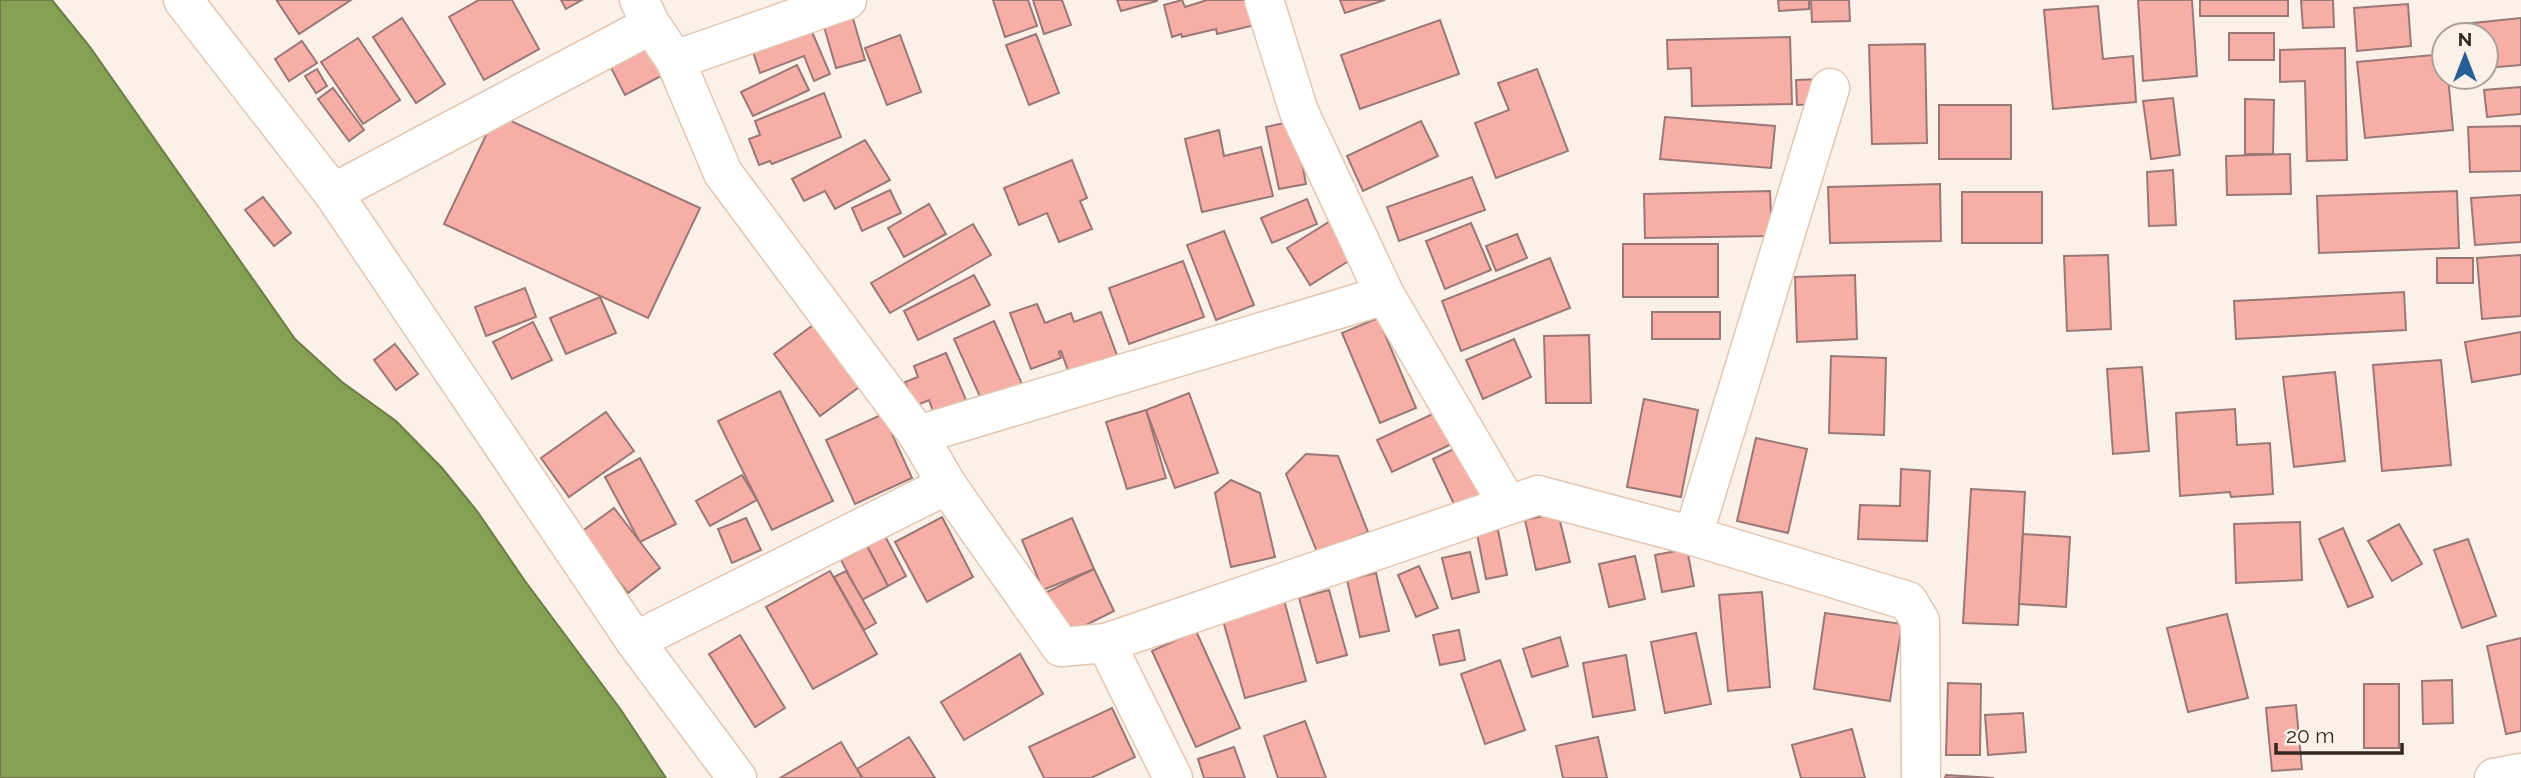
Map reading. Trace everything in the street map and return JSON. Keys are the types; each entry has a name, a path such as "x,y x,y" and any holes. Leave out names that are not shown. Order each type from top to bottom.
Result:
{"street":[{"path":"183,0 333,193 635,641 737,778"},
{"path":"675,60 847,0"},
{"path":"1264,0 1299,111 1385,295 1508,505"},
{"path":"333,193 645,12 675,60 723,173 918,435 947,485 1061,647 1106,643 1538,495 1693,536 1908,601 1920,621 1921,778"},
{"path":"1693,536 1830,88"},
{"path":"918,435 1385,295"},
{"path":"635,641 947,485"},
{"path":"1106,643 1173,778"},
{"path":"2494,778 2521,773"}],"shaded area":[{"path":"0,0 52,0 90,47 295,339 342,382 396,421 442,468 477,511 525,581 621,710 666,778 0,778"}],"building":[{"path":"351,0 299,34 277,1"},
{"path":"479,0 512,0 539,49 484,80 449,17"},
{"path":"561,0 582,0 566,9"},
{"path":"993,0 1028,0 1037,26 1005,37"},
{"path":"1033,0 1062,0 1071,25 1044,34"},
{"path":"1117,0 1157,0 1157,1 1121,11"},
{"path":"1182,0 1185,7 1207,0 1248,0 1255,25 1217,34 1216,29 1172,37 1164,5"},
{"path":"1340,0 1385,0 1345,13"},
{"path":"1778,0 1809,0 1809,9 1779,11"},
{"path":"1811,0 1849,0 1850,21 1812,22"},
{"path":"2138,0 2192,0 2197,76 2143,81"},
{"path":"2200,0 2288,0 2288,16 2200,16"},
{"path":"2301,0 2333,0 2334,27 2303,28"},
{"path":"2408,4 2411,46 2357,51 2354,8"},
{"path":"2098,6 2103,59 2133,56 2136,102 2053,109 2044,10"},
{"path":"852,15 865,60 836,68 823,23"},
{"path":"402,18 445,84 416,103 373,37"},
{"path":"2521,18 2521,65 2500,67 2500,21 2492,21"},
{"path":"1440,20 1459,74 1360,109 1341,55"},
{"path":"809,25 830,74 814,81 804,56 760,73 751,46"},
{"path":"2229,33 2274,33 2274,60 2229,60"},
{"path":"1036,34 1059,93 1029,105 1006,45"},
{"path":"900,35 921,92 887,105 865,48"},
{"path":"1790,37 1792,104 1692,106 1691,68 1668,69 1667,40"},
{"path":"358,38 400,100 363,124 321,62"},
{"path":"302,41 317,63 289,81 275,59"},
{"path":"646,42 663,75 625,95 608,62"},
{"path":"1925,44 1927,143 1872,144 1869,45"},
{"path":"2345,48 2347,160 2307,161 2305,81 2280,82 2280,50"},
{"path":"2430,55 2430,91 2449,91 2453,130 2365,138 2357,62"},
{"path":"797,65 809,90 753,116 741,92"},
{"path":"317,69 327,86 316,93 305,76"},
{"path":"1537,69 1568,151 1496,178 1475,123 1509,110 1498,83"},
{"path":"1821,79 1821,104 1797,105 1796,80"},
{"path":"2521,87 2521,114 2487,117 2484,91 2500,91 2500,89"},
{"path":"333,88 364,130 349,141 318,99"},
{"path":"824,93 841,137 772,164 770,161 759,165 749,139 760,135 755,121"},
{"path":"2173,98 2180,155 2151,159 2143,101"},
{"path":"2245,99 2274,100 2273,154 2245,154"},
{"path":"1939,105 2011,105 2011,159 1939,159"},
{"path":"496,114 700,208 648,318 444,224"},
{"path":"1665,117 1775,126 1771,168 1660,159"},
{"path":"1294,121 1306,184 1279,189 1266,127"},
{"path":"1421,121 1438,156 1363,191 1347,156"},
{"path":"2521,126 2521,171 2470,172 2468,127"},
{"path":"1219,130 1224,156 1261,147 1273,196 1202,212 1185,139"},
{"path":"865,140 890,180 835,209 825,191 804,201 792,179"},
{"path":"2290,154 2291,194 2227,195 2226,156"},
{"path":"1072,160 1087,198 1080,201 1092,229 1059,242 1047,213 1019,225 1004,188"},
{"path":"2173,170 2176,225 2149,226 2147,172"},
{"path":"1472,177 1485,210 1399,241 1387,207"},
{"path":"1940,184 1941,241 1830,243 1828,187"},
{"path":"890,190 901,213 862,231 852,208"},
{"path":"1770,191 1772,236 1645,238 1644,194"},
{"path":"2457,191 2459,248 2319,253 2317,196"},
{"path":"1962,192 2042,192 2042,243 1962,243"},
{"path":"2521,195 2521,242 2475,245 2471,198"},
{"path":"263,197 291,233 274,246 245,210"},
{"path":"1307,199 1317,224 1272,243 1261,218"},
{"path":"929,204 946,234 904,257 888,228"},
{"path":"1332,220 1355,257 1310,285 1287,248"},
{"path":"1471,223 1491,270 1445,289 1426,241"},
{"path":"973,224 991,255 890,313 871,283"},
{"path":"1224,231 1254,305 1216,320 1187,245"},
{"path":"1517,234 1527,258 1496,271 1486,246"},
{"path":"1623,244 1718,244 1718,297 1623,297"},
{"path":"2108,255 2111,329 2067,331 2064,256"},
{"path":"2521,255 2521,316 2482,319 2477,258"},
{"path":"1550,258 1570,308 1461,351 1442,301"},
{"path":"2437,258 2473,258 2473,283 2437,283"},
{"path":"1183,261 1204,317 1129,344 1109,288"},
{"path":"974,275 990,305 918,340 904,311"},
{"path":"1855,275 1857,339 1797,342 1795,277"},
{"path":"525,288 536,317 486,336 475,307"},
{"path":"2404,292 2406,330 2236,339 2234,301"},
{"path":"600,297 616,333 566,354 550,318"},
{"path":"1037,304 1045,323 1071,313 1074,322 1101,312 1118,358 1070,376 1061,351 1061,358 1031,369 1010,313"},
{"path":"1652,312 1720,312 1720,339 1652,339"},
{"path":"1378,318 1416,408 1380,423 1342,333"},
{"path":"820,320 866,382 820,416 774,354"},
{"path":"994,321 1022,384 982,401 954,339"},
{"path":"533,322 552,360 512,379 493,342"},
{"path":"2521,332 2521,374 2472,382 2465,342"},
{"path":"1589,335 1591,403 1546,403 1544,336"},
{"path":"1514,339 1531,377 1483,399 1466,360"},
{"path":"395,344 418,374 396,390 374,360"},
{"path":"946,353 966,400 934,414 929,400 915,406 905,382 918,377 914,366"},
{"path":"1831,356 1886,358 1884,435 1829,433"},
{"path":"2441,360 2451,465 2382,471 2373,365"},
{"path":"2142,367 2149,451 2113,454 2107,369"},
{"path":"2335,372 2345,461 2294,467 2283,377"},
{"path":"780,391 833,501 772,530 718,421"},
{"path":"1189,393 1218,473 1175,488 1146,410"},
{"path":"1644,399 1698,410 1681,497 1627,487"},
{"path":"2235,409 2237,445 2270,443 2273,494 2231,497 2230,492 2180,496 2176,413"},
{"path":"1146,410 1166,478 1127,489 1106,422"},
{"path":"1441,410 1456,442 1392,472 1377,440"},
{"path":"606,412 634,451 569,497 541,458"},
{"path":"883,414 912,478 855,504 826,440"},
{"path":"1756,438 1807,449 1788,533 1737,521"},
{"path":"1464,444 1491,501 1459,515 1433,459"},
{"path":"1306,454 1338,456 1368,532 1317,552 1286,474"},
{"path":"640,458 676,524 640,542 605,477"},
{"path":"1901,469 1930,471 1927,541 1858,539 1860,505 1900,506"},
{"path":"742,475 757,500 710,526 696,501"},
{"path":"1231,480 1260,493 1275,557 1231,567 1215,493"},
{"path":"1971,489 2025,492 2018,625 1963,623"},
{"path":"614,508 660,568 628,593 581,532"},
{"path":"1558,513 1570,562 1536,570 1525,520"},
{"path":"942,517 973,577 927,602 895,542"},
{"path":"746,518 761,550 732,563 718,529"},
{"path":"1072,518 1094,569 1043,590 1022,540"},
{"path":"2300,522 2302,580 2236,583 2234,524"},
{"path":"2399,524 2422,564 2392,581 2368,541"},
{"path":"2343,528 2373,597 2348,607 2319,539"},
{"path":"1498,530 1507,575 1486,579 1477,534"},
{"path":"2023,534 2070,537 2066,607 2019,604"},
{"path":"885,536 906,576 888,586 867,546"},
{"path":"2468,539 2496,616 2462,628 2434,550"},
{"path":"867,546 888,586 862,600 841,560"},
{"path":"1687,549 1694,586 1662,592 1655,555"},
{"path":"1470,552 1479,592 1452,599 1442,558"},
{"path":"1635,556 1645,599 1609,607 1599,564"},
{"path":"1419,566 1438,608 1416,617 1398,575"},
{"path":"1094,569 1114,611 1066,635 1045,593"},
{"path":"830,571 877,654 813,689 766,607"},
{"path":"846,571 876,623 864,630 834,577"},
{"path":"1376,573 1389,631 1360,637 1347,580"},
{"path":"1329,590 1347,655 1317,663 1299,598"},
{"path":"1762,592 1770,687 1728,691 1719,595"},
{"path":"1284,600 1306,681 1245,698 1222,617"},
{"path":"1825,613 1902,624 1890,701 1814,689"},
{"path":"2227,614 2248,698 2188,712 2167,628"},
{"path":"1459,630 1465,660 1440,665 1433,635"},
{"path":"1196,631 1240,728 1196,747 1152,651"},
{"path":"1696,633 1711,704 1665,713 1651,642"},
{"path":"740,635 785,708 755,727 709,654"},
{"path":"1560,637 1568,666 1532,677 1523,649"},
{"path":"2521,638 2521,731 2506,734 2487,646"},
{"path":"1020,654 1043,694 964,740 941,702"},
{"path":"1626,655 1635,710 1593,717 1583,663"},
{"path":"1500,660 1525,730 1485,744 1461,674"},
{"path":"2452,680 2453,723 2423,724 2422,681"},
{"path":"1948,683 1981,684 1980,755 1946,755"},
{"path":"2364,684 2399,684 2399,748 2364,748"},
{"path":"2296,705 2302,769 2272,771 2266,708"},
{"path":"1112,708 1135,757 1091,778 1044,778 1029,747"},
{"path":"2023,713 2026,752 1988,755 1985,715"},
{"path":"1305,721 1326,778 1278,778 1264,736"},
{"path":"1852,729 1865,778 1801,778 1792,745"},
{"path":"909,737 935,778 863,778 857,769"},
{"path":"1598,737 1607,778 1563,778 1556,746"},
{"path":"841,742 862,778 780,778"},
{"path":"1234,747 1245,778 1204,778 1198,759"},
{"path":"1946,775 1994,778 1945,778"}]}
